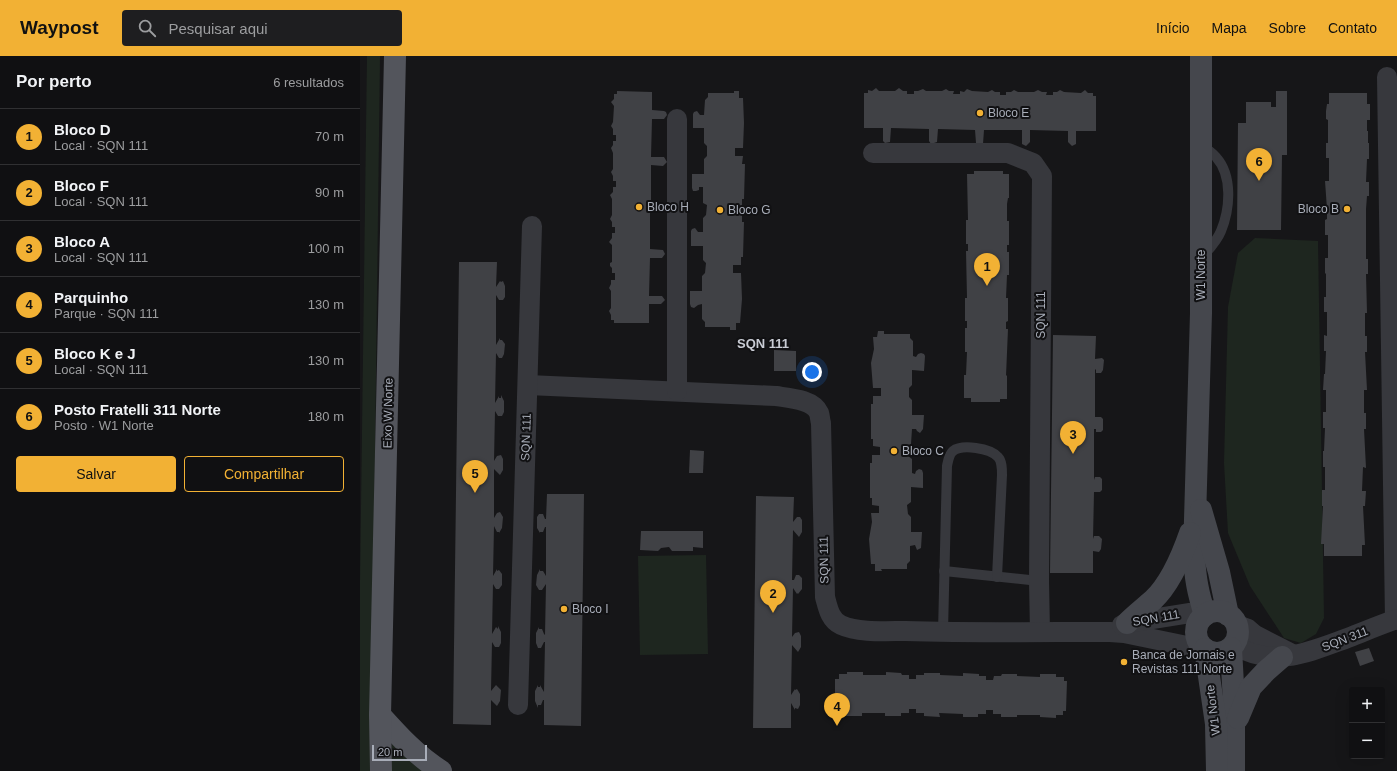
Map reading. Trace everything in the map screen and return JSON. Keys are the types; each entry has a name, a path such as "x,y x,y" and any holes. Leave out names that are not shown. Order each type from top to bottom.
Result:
{"main road":[{"name":"Eixo W Norte","path":"381,771 380,715 395,56"},
{"path":"380,715 418,754 441,771"}],"street":[{"name":"W1 Norte","path":"1201,56 1201,313 1197,493 1194,520 1195,578 1204,616"},
{"name":"SQN 311","path":"1232,633 1244,651 1253,654 1288,656 1312,652 1396,619 1387,77"},
{"path":"677,119 677,391"},
{"name":"SQN 111","path":"873,153 1008,153 1033,163 1042,176 1039,581 1040,632"},
{"name":"SQN 111","path":"518,706 532,226"},
{"name":"SQN 111","path":"528,385 776,396 799,400 810,404 819,412 821,423 825,598 828,611 840,625 867,630 1040,632 1118,628 1190,613 1204,616"},
{"name":"W1 Norte","path":"1197,493 1219,572 1232,633 1234,687 1234,771"},
{"path":"1118,628 1153,600 1161,591 1174,571 1186,545 1194,520"},
{"path":"1216,612 1232,633 1225,652 1218,653 1211,652 1202,646 1196,632 1197,627 1204,616 1216,612"},
{"name":"SQN 111","path":"1118,628 1124,633 1187,646 1202,646"},
{"name":"W1 Norte","path":"1202,646 1216,724 1217,771"},
{"path":"1234,725 1251,687 1266,671 1288,656"}],"lane":[{"path":"943,632 947,466 952,451 960,448 976,448 990,452 998,456 1001,462 1002,475 997,577"},
{"path":"944,571 1039,581"}],"shaded area":[{"path":"367,56 380,56 371,771 360,771 360,582"},
{"path":"1255,238 1318,241 1324,618 1316,634 1301,643 1284,638 1250,586 1228,533 1224,463 1228,307 1238,253"},
{"path":"706,555 708,654 640,655 638,556"},
{"path":"392,740 427,771 392,771"}],"building":[{"name":"Bloco E","path":"876,88 879,91 895,91 899,88 903,91 907,91 907,94 914,94 914,91 923,89 926,91 942,91 946,89 949,91 954,91 953,94 960,94 960,91 964,92 967,89 972,91 988,92 992,90 995,92 1000,92 1000,95 1006,95 1006,92 1011,92 1014,90 1018,92 1034,92 1038,90 1047,92 1046,95 1053,95 1053,92 1060,90 1064,92 1081,93 1085,90 1088,93 1093,93 1093,96 1096,96 1096,131 1076,131 1076,144 1072,146 1068,142 1068,131 1030,130 1030,142 1026,146 1022,144 1022,130 984,130 983,144 976,143 975,130 938,129 937,142 931,144 929,141 929,129 891,128 890,142 885,143 883,141 883,128 864,128 864,93 868,93 868,90 872,91"},
{"name":"Bloco H","path":"617,91 652,92 652,110 664,111 667,115 664,119 652,119 651,157 664,157 667,162 663,166 651,165 651,203 662,203 666,208 663,212 650,212 650,249 663,250 665,254 662,258 650,258 649,296 662,296 665,300 661,304 649,304 649,323 614,323 614,320 611,320 609,311 611,308 611,291 609,288 611,280 615,280 615,273 612,273 612,268 610,266 610,263 612,262 612,245 609,242 612,238 612,233 615,233 615,227 612,227 612,222 610,219 612,215 612,199 610,195 613,192 613,187 616,187 616,181 613,181 611,172 613,169 613,153 611,148 613,141 616,141 616,135 613,135 613,129 611,126 613,122 614,106 611,102 614,99 614,94 617,94"},
{"name":"Bloco G","path":"734,91 739,91 739,98 743,98 744,123 743,148 735,148 735,156 743,156 742,164 745,164 744,199 742,199 742,206 734,206 734,214 742,214 742,222 744,222 743,257 741,257 741,265 733,265 733,273 741,273 742,299 740,323 736,323 736,330 730,330 730,327 705,327 705,322 702,319 702,304 694,308 691,307 690,291 702,291 702,276 705,273 706,263 703,260 703,246 691,246 691,231 695,228 698,232 703,232 703,218 706,215 707,205 703,203 703,187 699,187 699,190 696,191 693,191 692,188 692,174 704,174 704,159 707,156 707,146 704,143 704,128 693,128 693,114 697,111 700,115 704,115 705,100 708,97 708,93 734,93"},
{"path":"1276,91 1287,91 1287,155 1282,155 1281,230 1237,230 1238,123 1246,123 1246,102 1271,102 1271,107 1276,107"},
{"path":"1329,93 1367,93 1367,104 1370,104 1370,120 1367,120 1369,159 1367,159 1366,182 1369,182 1369,196 1367,196 1366,209 1366,259 1368,259 1368,274 1366,274 1367,313 1365,313 1367,352 1365,352 1367,390 1364,390 1364,413 1366,413 1366,429 1364,429 1366,468 1363,467 1362,491 1366,491 1365,506 1363,506 1365,545 1362,545 1362,556 1324,556 1324,544 1321,544 1323,506 1322,490 1325,490 1323,451 1325,428 1323,428 1323,412 1326,412 1326,390 1323,390 1326,351 1324,351 1324,335 1327,336 1327,312 1324,312 1324,297 1326,297 1325,258 1328,258 1328,235 1325,235 1327,209 1325,181 1329,181 1329,158 1326,158 1326,143 1328,143 1328,120 1326,119 1326,111 1327,104 1329,104"},
{"path":"974,171 1003,171 1003,174 1009,174 1007,221 1009,221 1009,245 1007,245 1007,252 1009,252 1009,275 1007,275 1006,298 1008,298 1008,321 1006,322 1006,329 1008,329 1006,376 1007,375 1007,399 1000,399 1000,402 971,402 971,398 964,398 964,375 966,375 967,352 965,352 965,328 967,328 967,321 965,321 965,298 967,298 966,251 968,251 968,244 966,244 966,220 968,220 967,174 974,174"},
{"path":"459,262 497,262 496,287 500,281 503,281 505,286 505,297 503,300 499,300 496,295 496,345 500,338 500,340 502,340 505,344 502,358 499,358 496,353 495,403 499,396 499,398 501,398 501,395 504,401 504,412 502,416 498,416 495,411 494,461 497,456 501,455 503,459 503,470 500,475 494,469 494,518 497,513 500,512 503,517 502,528 499,533 494,526 493,576 497,569 497,571 499,570 502,574 502,585 499,589 496,589 493,584 492,634 496,627 498,629 498,626 501,632 501,643 499,647 495,647 492,642 491,691 496,685 501,690 500,701 497,706 491,700 491,725 453,724"},
{"name":"Bloco C","path":"878,331 884,331 884,334 910,334 910,338 913,341 913,356 916,357 921,353 925,356 924,371 912,370 912,385 909,388 909,397 912,400 912,415 924,415 923,429 920,433 916,429 912,429 911,444 908,447 908,456 912,459 912,473 915,474 919,469 922,470 923,473 923,488 911,487 911,502 907,505 908,514 911,517 911,532 922,532 921,548 917,550 915,545 910,546 910,561 907,564 907,569 881,569 882,571 875,571 875,564 871,564 869,539 872,522 871,513 879,513 879,506 872,505 872,498 870,498 870,463 872,463 872,455 880,455 880,447 873,446 873,439 871,439 871,404 873,404 873,396 881,396 881,388 873,388 871,363 874,349 873,337 877,337"},
{"path":"1053,335 1096,336 1095,359 1102,358 1104,360 1103,370 1101,373 1096,373 1096,369 1095,370 1095,417 1101,417 1103,419 1103,430 1101,432 1096,432 1096,429 1094,429 1094,480 1095,477 1100,477 1102,479 1102,490 1100,492 1094,492 1093,539 1094,536 1099,536 1102,539 1101,549 1099,552 1093,551 1093,573 1050,573"},
{"path":"774,350 796,351 796,371 774,371"},
{"path":"690,450 704,451 703,473 689,473"},
{"name":"Bloco I","path":"547,494 584,494 581,726 544,725 544,700 541,705 538,705 538,708 535,701 535,691 538,685 538,687 540,687 540,685 544,692 545,642 541,648 538,648 536,643 536,633 539,627 545,635 546,584 542,590 539,590 536,585 537,575 540,569 540,571 543,571 546,576 546,527 543,532 540,533 537,528 537,517 539,514 543,514 546,519"},
{"path":"756,496 794,497 793,522 797,517 800,517 802,520 802,532 799,537 793,530 792,580 794,580 796,575 799,575 802,578 802,589 797,594 793,588 792,637 795,633 799,632 801,636 801,647 798,652 792,645 791,695 795,689 797,689 800,694 800,705 798,709 795,708 795,710 791,703 791,728 753,728"},
{"path":"641,531 703,531 703,548 693,547 693,551 672,551 669,547 661,548 658,551 640,550"},
{"path":"1369,648 1374,661 1360,666 1355,652"},
{"path":"847,672 863,672 863,675 886,675 886,672 901,673 902,675 909,675 909,679 916,679 916,675 924,675 924,673 940,673 940,675 963,676 963,673 986,676 986,680 993,680 994,676 1001,676 1002,674 1040,677 1040,674 1056,674 1056,677 1064,677 1064,681 1067,681 1066,711 1063,711 1063,715 1056,715 1056,718 1040,717 1040,715 1001,717 1001,714 993,714 993,710 986,710 986,714 978,714 978,717 963,717 963,714 939,713 940,717 924,716 924,713 916,713 916,709 909,709 909,713 901,713 901,716 885,716 885,713 862,713 862,716 846,716 847,713 838,712 838,708 835,708 835,679 839,679 839,674 847,674"}],"place":[{"name":"Bloco E","path":"980,113"},
{"name":"Posto Fratelli 311 Norte","path":"1259,181"},
{"name":"Bloco H","path":"639,207"},
{"name":"Bloco B","path":"1347,209"},
{"name":"Bloco G","path":"720,210"},
{"name":"Bloco D","path":"987,286"},
{"name":"Bloco C","path":"894,451"},
{"name":"Bloco A","path":"1073,454"},
{"name":"Bloco K e J","path":"475,493"},
{"name":"Bloco I","path":"564,609"},
{"name":"Bloco F","path":"773,613"},
{"name":"Banca de Jornais e Revistas 111 Norte","path":"1124,662"},
{"name":"Parquinho","path":"837,726"}],"district":[{"name":"SQN 111","path":"763,343"}]}
